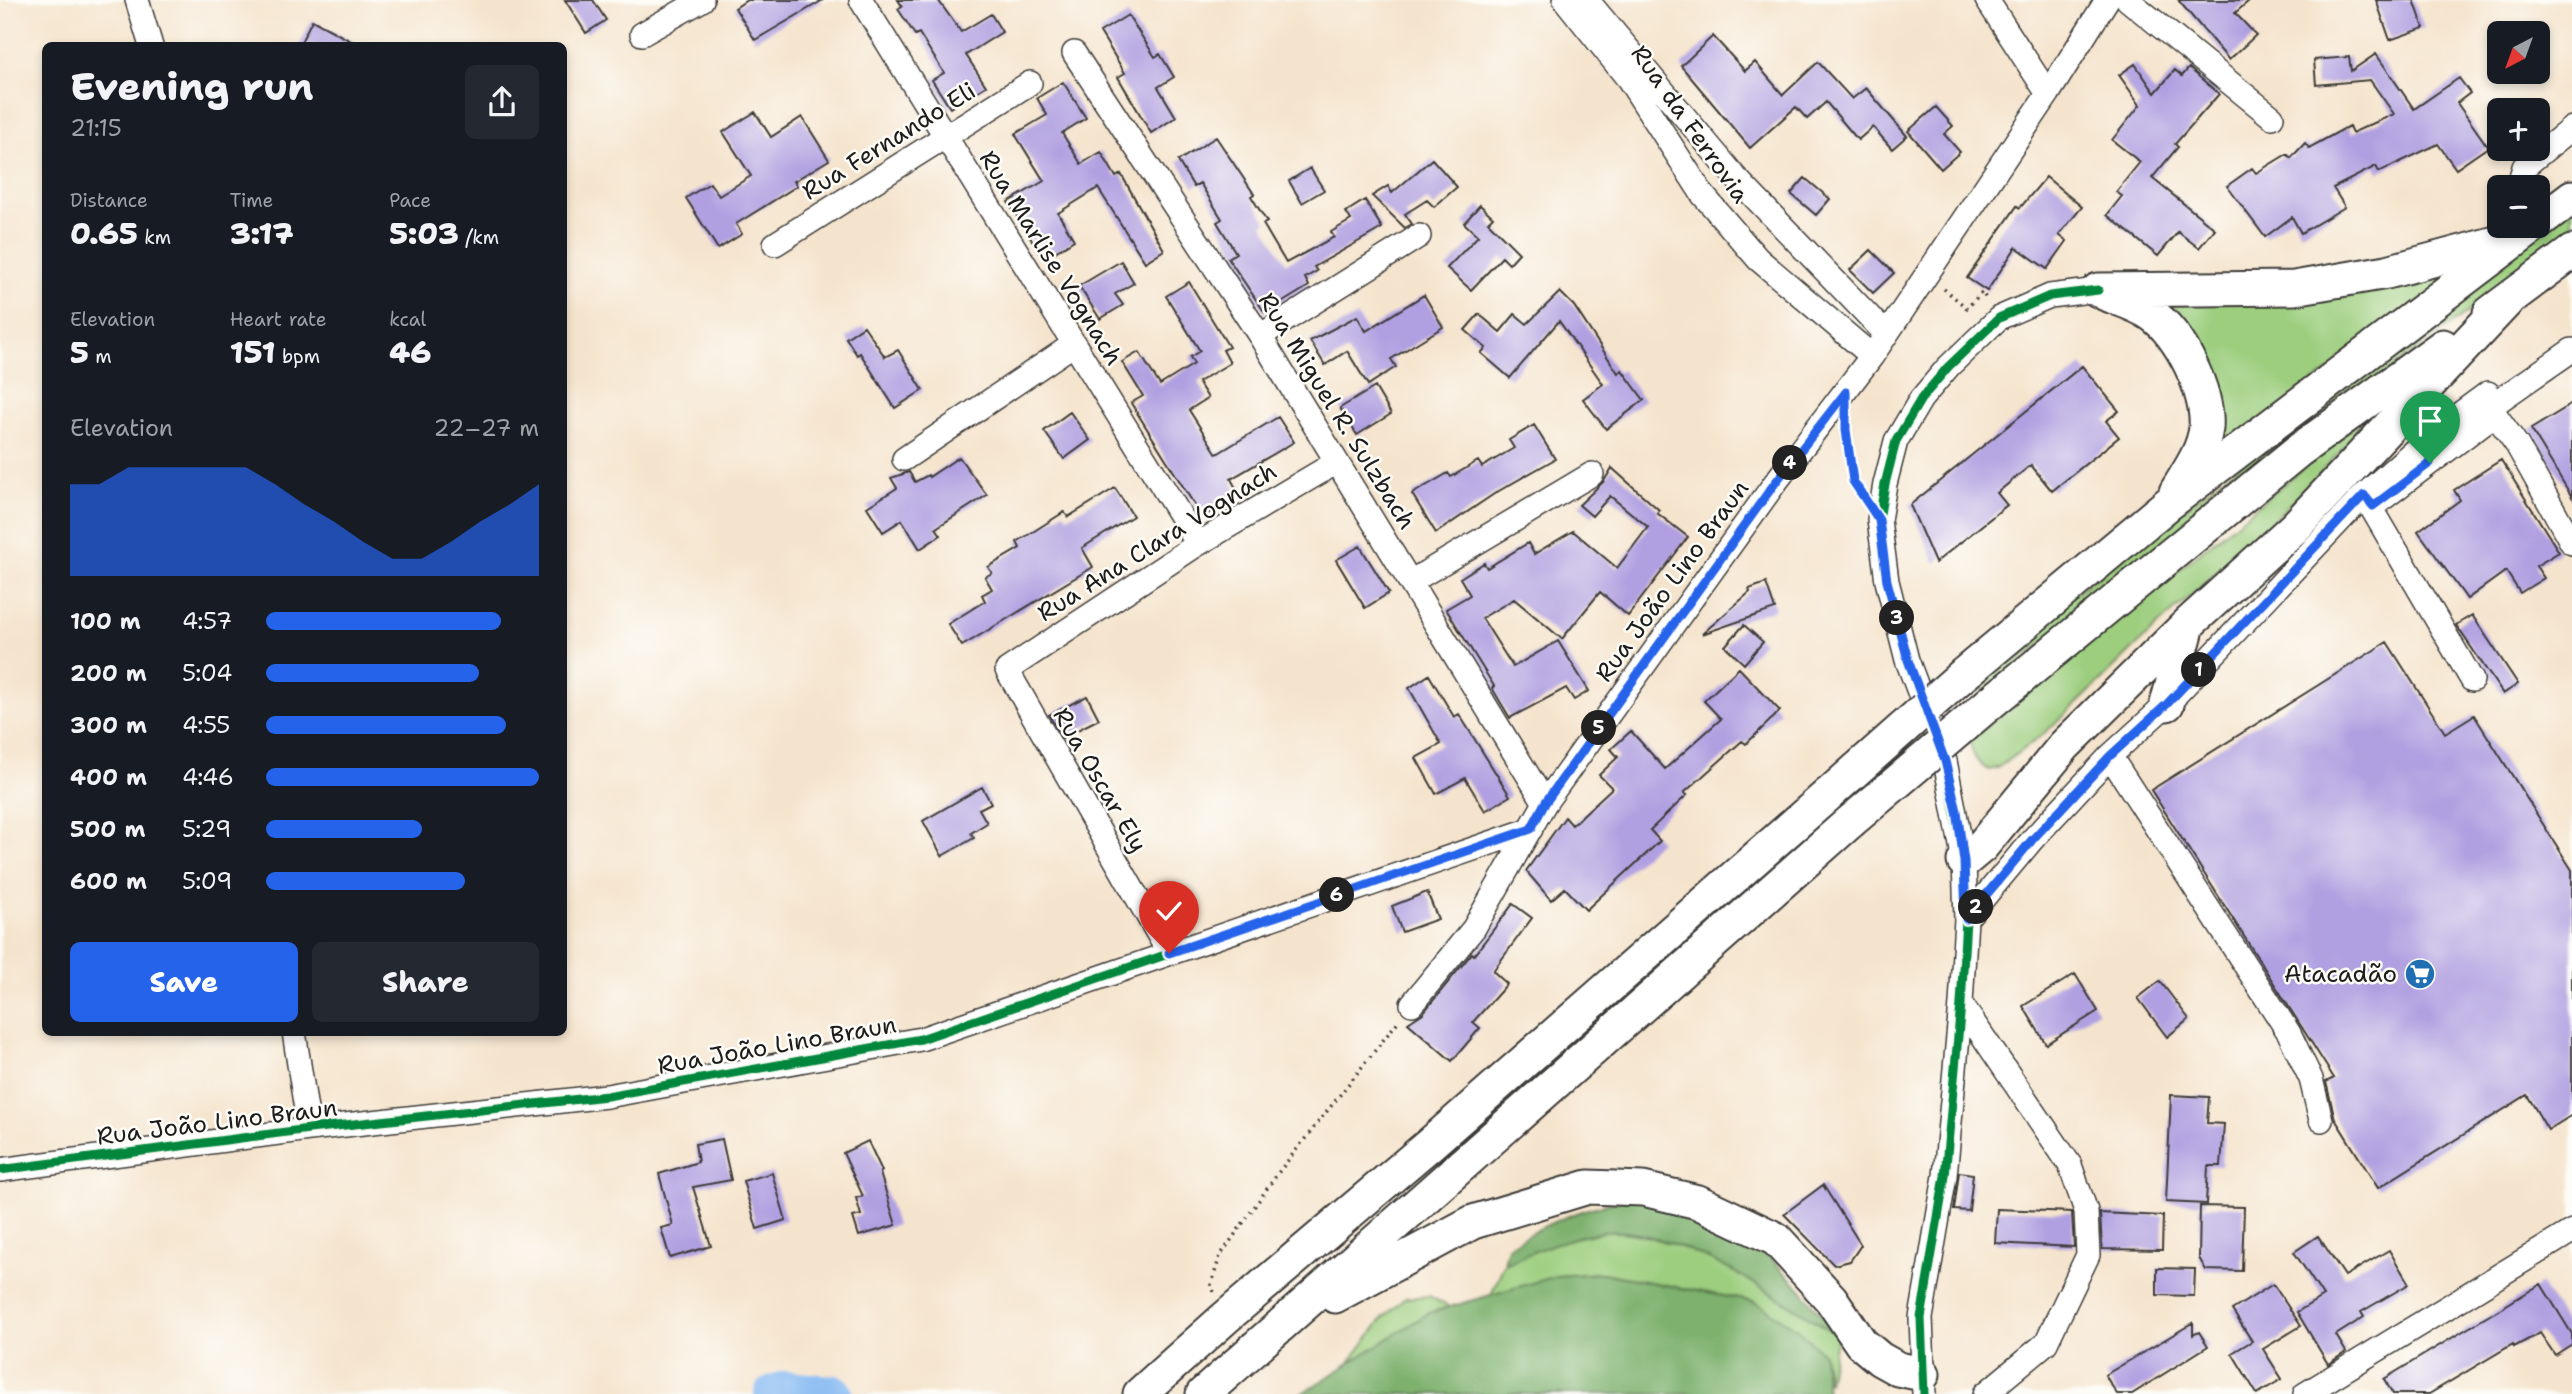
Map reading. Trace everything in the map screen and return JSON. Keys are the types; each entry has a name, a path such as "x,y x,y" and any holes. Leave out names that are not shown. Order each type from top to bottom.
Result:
{"highway":[{"path":"2550,213 2572,197"},
{"path":"2098,290 2294,288 2388,272 2498,238"},
{"path":"1140,1394 1429,1145 1964,674 2168,504 2517,238"},
{"path":"1203,1394 1850,822 1989,704 2298,451 2572,252"},
{"path":"2098,290 2151,314 2166,327 2189,361 2204,405 2206,428 2197,458 2168,504"},
{"path":"1964,861 1982,846 2064,746 2188,624 2295,527 2507,301"},
{"path":"2167,704 2188,624"},
{"path":"1283,1324 1473,1222 1588,1187 1643,1189 1698,1202 1776,1239 1831,1300 1861,1343 1880,1359 1923,1384"}],"street":[{"path":"136,0 150,42"},
{"path":"642,34 702,0"},
{"name":"Rua Marlise Vognach","path":"861,0 1198,544"},
{"name":"Rua da Ferrovia","path":"1566,0 1629,80 1703,195 1721,216 1758,259 1872,356"},
{"path":"1587,0 1736,178 1886,334"},
{"path":"1987,0 2048,94"},
{"name":"Rua João Lino Braun","path":"0,1170 309,1129 607,1096 921,1039 1531,829 1545,803 1775,483 1872,356 2048,94 2107,0"},
{"path":"2128,0 2272,117"},
{"name":"Rua Miguel R. Sulzbach","path":"1074,54 1260,336 1412,581 1545,803"},
{"name":"Rua Fernando Eli","path":"775,244 1030,83"},
{"path":"2522,175 2524,167 2572,128"},
{"path":"1260,336 1419,236"},
{"path":"1923,1384 1921,1318 1945,1176 1961,1004 1966,919 1964,861 1945,761 1908,660 1887,581 1879,520 1896,441 1921,399 1948,367 1999,318 2050,296 2098,290"},
{"path":"904,459 1074,344"},
{"path":"1966,919 2032,840 2110,756 2167,704 2369,500 2484,409 2572,350"},
{"path":"2484,409 2517,445 2572,543"},
{"name":"Rua Ana Clara Vognach","path":"1007,670 1198,544 1337,461"},
{"path":"1412,581 1592,474"},
{"path":"2369,500 2472,680"},
{"name":"Rua Oscar Ely","path":"1007,670 1169,953"},
{"path":"2110,756 2289,1033 2311,1079 2321,1120"},
{"path":"1412,1004 1474,928 1531,829"},
{"path":"1961,1004 2070,1165 2086,1211 2088,1255 2046,1343 1985,1394"},
{"path":"294,1036 309,1129"},
{"path":"2305,1394 2572,1231"}],"path":[{"path":"1926,275 1967,308 1982,292"},
{"path":"1846,392 1846,430 1853,481 1879,520"},
{"path":"1225,1318 1212,1285 1220,1256 1278,1173 1412,1004"}],"green space":[{"path":"2572,206 2572,235 2403,360 1979,693 1972,682 2077,592 2531,238 2550,238 2550,223"},
{"path":"2465,270 2200,467 2215,400 2216,377 2213,363 2192,326 2160,297 2412,282"},
{"path":"2377,408 2298,496 2059,720 1997,768 1988,770 1978,761 1973,754 1970,740"},
{"path":"1642,1197 1754,1242 1801,1289 1837,1335 1725,1267 1661,1240 1632,1233 1605,1232 1579,1237 1504,1264 1508,1247 1539,1229 1588,1209"},
{"path":"1607,1231 1668,1242 1698,1254 1756,1284 1837,1335 1828,1383 1823,1353 1755,1302 1602,1273 1556,1276 1491,1295 1504,1264 1555,1242"},
{"path":"1603,1273 1755,1302 1796,1328 1823,1353 1827,1394 1301,1394 1429,1313 1556,1276"},
{"path":"1429,1296 1449,1307 1429,1313 1348,1365 1383,1318 1405,1298"}],"building":[{"path":"565,0 593,0 606,20 586,33"},
{"path":"747,0 823,0 755,40 735,8"},
{"path":"898,0 938,0 961,32 991,14 1002,32 966,55 986,86 950,108 932,80 944,73 919,33 915,35 898,9 902,6"},
{"path":"2178,0 2250,0 2235,13 2256,35 2229,60"},
{"path":"2376,0 2414,0 2424,28 2390,40"},
{"path":"1128,15 1155,57 1160,54 1174,77 1158,87 1176,117 1151,133 1118,77 1125,73 1100,32"},
{"path":"312,20 353,42 301,42"},
{"path":"1713,36 1745,71 1755,62 1783,95 1818,62 1852,99 1866,88 1907,136 1892,149 1873,127 1858,140 1826,102 1807,119 1796,107 1750,148 1681,66"},
{"path":"2376,54 2414,109 2459,78 2470,93 2457,103 2487,148 2456,169 2438,144 2379,172 2376,166 2333,188 2345,207 2301,233 2292,217 2265,237 2227,186 2252,168 2256,173 2287,154 2291,158 2305,143 2309,148 2349,126 2352,133 2394,114 2370,80 2316,85 2314,60 2349,57 2351,71"},
{"path":"2135,64 2155,93 2175,70 2182,76 2189,68 2219,94 2175,144 2178,147 2152,178 2215,229 2199,248 2178,232 2158,256 2107,215 2122,196 2116,192 2140,162 2112,140 2140,105 2119,75"},
{"path":"1063,82 1086,118 1062,133 1081,164 1101,152 1116,177 1121,174 1164,250 1145,262 1098,188 1058,213 1074,240 1044,259 1008,202 1044,181 1015,134 1047,115 1037,98"},
{"path":"1936,107 1953,126 1944,134 1960,152 1941,169 1908,131"},
{"path":"755,112 771,137 802,117 829,160 794,181 797,186 736,224 742,234 718,249 686,198 710,183 719,196 751,176 723,132"},
{"path":"1216,137 1254,194 1251,196 1267,222 1263,224 1286,263 1334,237 1331,232 1351,220 1346,212 1365,200 1382,228 1314,267 1317,271 1305,278 1309,286 1265,313 1228,258 1236,253 1217,222 1222,219 1200,183 1194,187 1178,161"},
{"path":"1432,159 1457,187 1434,207 1427,200 1405,214 1412,224 1405,228 1372,196 1388,186 1392,193"},
{"path":"1310,168 1324,190 1302,203 1289,181"},
{"path":"2046,177 2082,207 2059,235 2067,241 2047,269 2016,247 1987,291 1967,278 2017,206 2020,208"},
{"path":"1805,178 1830,199 1816,215 1791,194"},
{"path":"1480,205 1493,217 1488,222 1519,253 1509,264 1502,257 1471,290 1447,268 1478,236 1464,223"},
{"path":"1871,250 1894,273 1873,293 1850,270"},
{"path":"1121,261 1134,283 1115,294 1123,305 1100,319 1079,286"},
{"path":"1189,282 1229,347 1223,350 1230,363 1198,382 1208,398 1189,410 1217,454 1278,417 1294,442 1231,479 1239,494 1202,517 1131,403 1143,396 1122,362 1139,352 1160,385 1194,364 1190,357 1200,351 1166,296"},
{"path":"1560,292 1574,306 1618,373 1622,370 1644,400 1606,429 1583,399 1603,384 1559,321 1510,378 1481,353 1486,348 1465,330 1479,314 1500,332 1515,314 1527,324"},
{"path":"1424,295 1443,327 1391,359 1396,367 1368,385 1347,351 1325,365 1310,341 1357,316 1366,331"},
{"path":"864,326 885,357 898,350 923,390 895,408 860,353 857,355 846,338"},
{"path":"2082,366 2119,411 2106,421 2119,437 2052,491 2031,465 1997,493 2007,505 1935,563 1910,505"},
{"path":"1375,387 1391,414 1357,435 1340,408"},
{"path":"2572,404 2572,497 2531,429"},
{"path":"1070,412 1090,440 1064,459 1044,431"},
{"path":"1534,425 1555,459 1497,492 1436,533 1412,494 1448,473 1451,477 1478,461 1482,467 1514,448 1509,440"},
{"path":"959,457 987,495 936,528 941,535 920,549 902,520 883,532 867,507 897,488 891,478 909,472 915,482 928,475 929,477"},
{"path":"2501,460 2559,552 2536,566 2544,578 2520,593 2506,571 2467,599 2418,531 2460,500 2454,490"},
{"path":"1612,468 1659,510 1657,513 1688,537 1628,616 1600,592 1562,639 1514,599 1482,618 1513,667 1558,641 1589,691 1574,700 1566,688 1510,718 1492,688 1494,686 1446,609 1470,595 1460,578 1484,563 1487,568 1528,543 1534,554 1573,531 1617,568 1648,527 1610,496 1592,516 1579,505 1604,481"},
{"path":"1115,488 1133,516 1082,548 1093,567 962,646 948,624 985,601 982,595 992,589 985,577 992,573 988,567 1020,548 1017,542 1064,512 1068,517"},
{"path":"1360,546 1389,593 1365,608 1336,560"},
{"path":"1766,583 1775,609 1702,634 1750,592 1749,589"},
{"path":"2472,615 2518,684 2503,694 2456,625"},
{"path":"1744,625 1763,642 1744,664 1725,646"},
{"name":"Atacadão","path":"2387,642 2445,733 2474,715 2572,870 2572,1115 2548,1130 2527,1095 2378,1188 2335,1119 2326,1082 2334,1078 2151,790"},
{"path":"1739,668 1780,711 1746,744 1742,741 1684,793 1687,795 1650,830 1660,841 1586,910 1565,888 1551,900 1526,871 1565,817 1572,825 1612,788 1599,775 1618,757 1611,749 1631,731 1665,769 1721,719 1704,701"},
{"path":"1429,675 1454,717 1459,714 1510,796 1485,811 1465,778 1436,794 1416,758 1441,744 1409,688"},
{"path":"1087,696 1099,719 1062,738 1049,715"},
{"path":"982,787 991,803 979,809 987,823 971,833 974,838 942,856 923,821"},
{"path":"1427,892 1438,919 1402,932 1392,906"},
{"path":"1513,904 1532,918 1493,971 1507,984 1473,1022 1480,1028 1452,1061 1408,1023 1423,1013 1472,953 1474,955"},
{"path":"2075,974 2098,1011 2046,1044 2023,1006"},
{"path":"2160,981 2189,1019 2167,1037 2138,998"},
{"path":"2171,1095 2209,1097 2207,1123 2224,1124 2221,1166 2208,1166 2206,1204 2166,1202"},
{"path":"722,1139 731,1180 693,1187 711,1246 670,1258 661,1228 673,1225 659,1174 698,1162 695,1144"},
{"path":"868,1141 882,1171 880,1173 896,1225 859,1236 853,1217 861,1215 856,1198 863,1196 843,1153"},
{"path":"1959,1172 1973,1174 1969,1211 1954,1210"},
{"path":"772,1173 786,1220 757,1229 743,1181"},
{"path":"1823,1185 1861,1245 1850,1261 1834,1265 1784,1214"},
{"path":"2200,1206 2244,1207 2242,1271 2206,1270 2199,1258"},
{"path":"1997,1209 2072,1212 2074,1247 1995,1243"},
{"path":"2100,1213 2163,1216 2162,1250 2102,1249"},
{"path":"2318,1236 2345,1276 2389,1250 2409,1284 2361,1312 2364,1317 2336,1335 2346,1352 2328,1364 2297,1312 2323,1296 2294,1252"},
{"path":"2157,1268 2195,1269 2194,1296 2157,1295"},
{"path":"2273,1284 2301,1326 2263,1349 2282,1379 2257,1394 2232,1353 2252,1341 2232,1310"},
{"path":"2541,1284 2572,1334 2572,1344 2555,1355 2540,1333 2514,1347 2513,1344 2429,1394 2393,1394 2384,1379"},
{"path":"2193,1323 2193,1335 2199,1332 2208,1346 2132,1394 2117,1394 2105,1375"}],"waterway":[{"path":"773,1394 784,1390 834,1394"}],"cycle path":[{"path":"1924,1394 1921,1318 1945,1176 1961,1004 1966,919 1964,861 1945,761 1907,660 1887,581 1879,520 1896,441 1921,399 1948,367 1999,318 2050,296 2098,290"},
{"path":"0,1170 309,1129 607,1096 921,1039 1531,829"}],"place":[{"name":"Atacadão","path":"2420,974"}],"route":[{"path":"1169,953 1531,829 1545,803 1775,483 1846,392 1846,430 1853,481 1879,520 1887,581 1908,660 1945,761 1957,811 1964,861 1966,919 2032,840 2110,756 2167,704 2364,495 2373,506 2430,463"}]}
